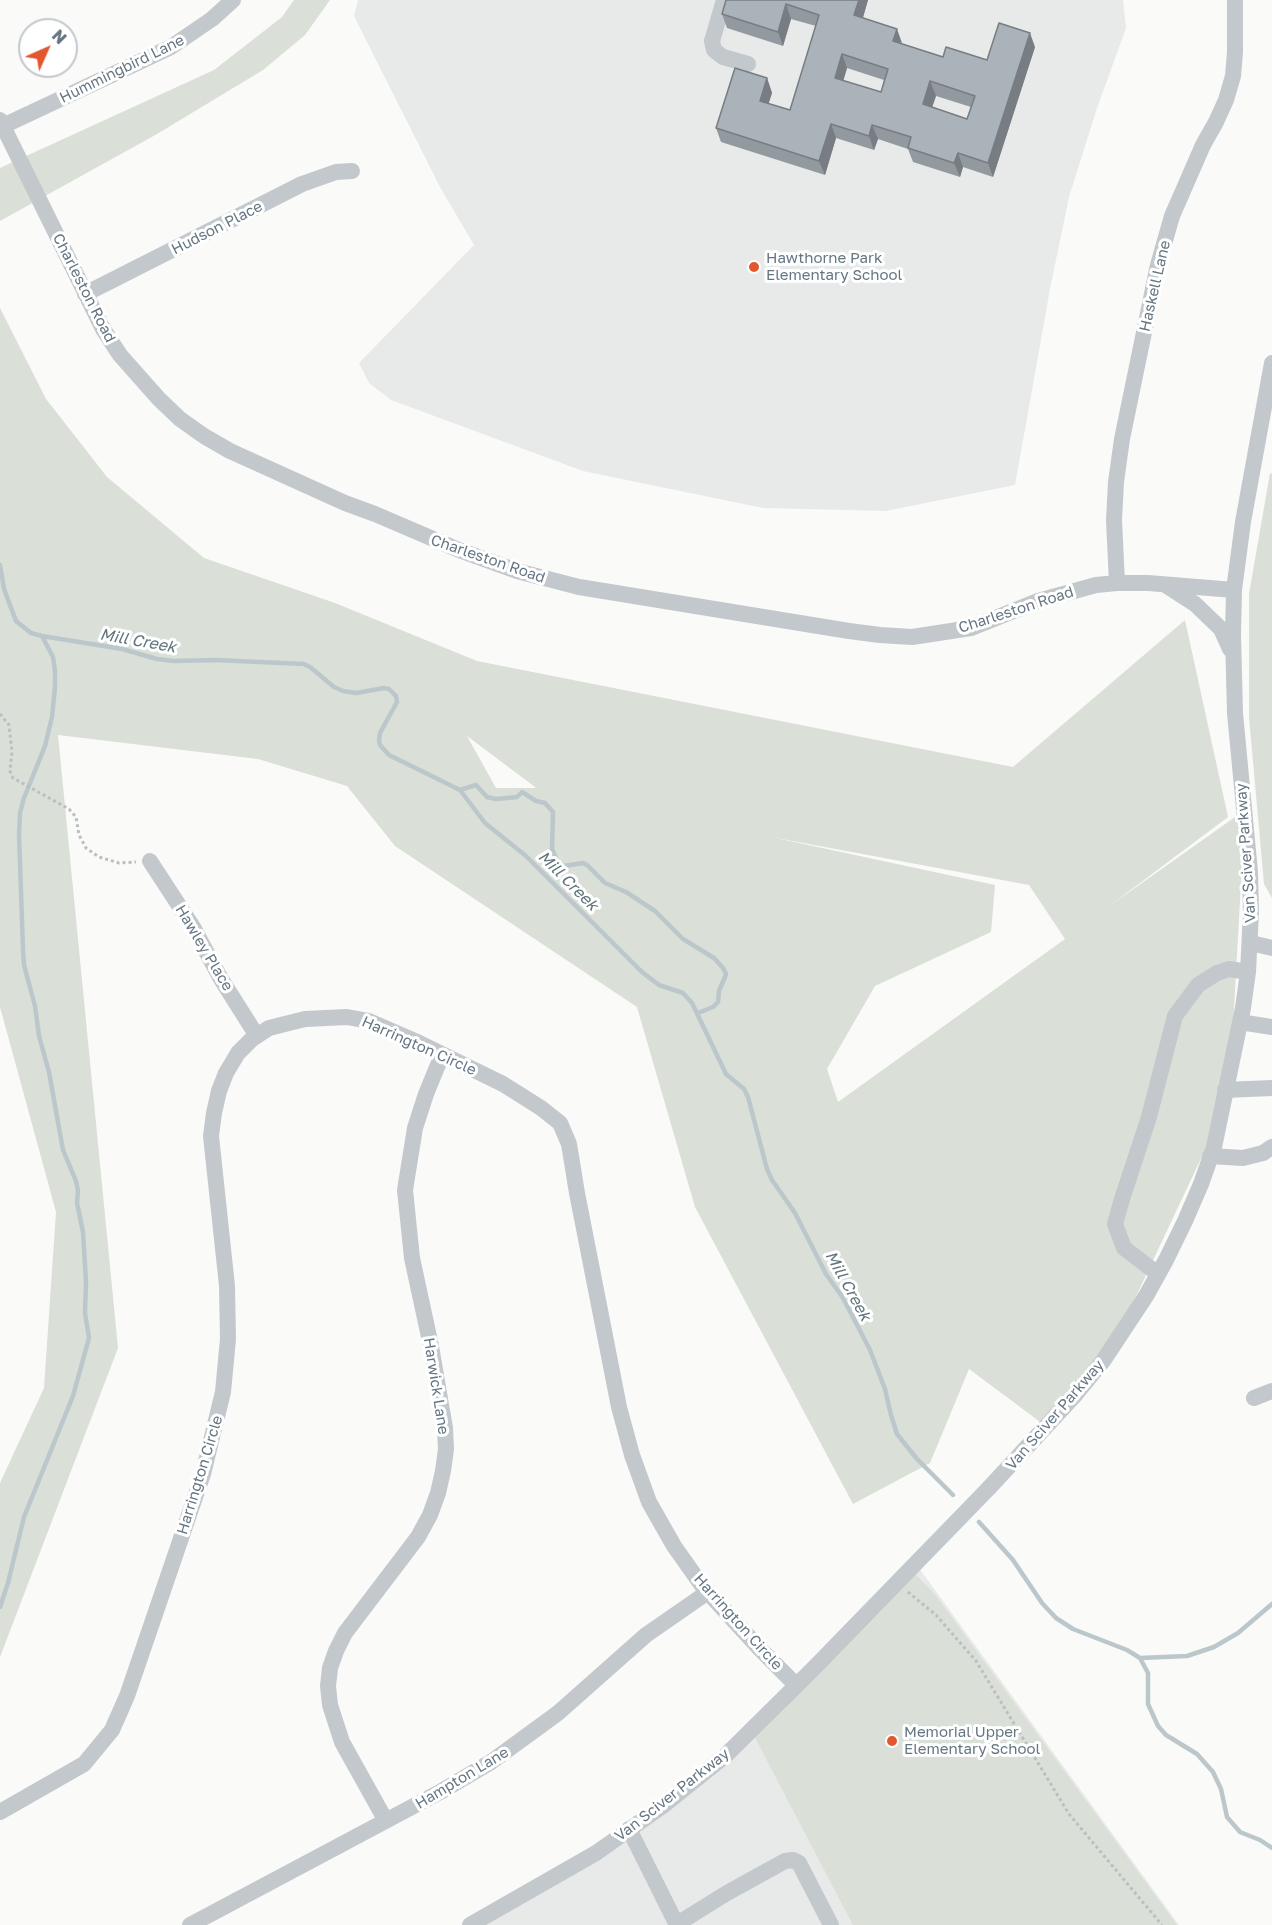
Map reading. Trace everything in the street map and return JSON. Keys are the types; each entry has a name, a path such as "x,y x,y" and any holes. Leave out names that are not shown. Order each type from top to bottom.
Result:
{"street":[{"name":"Hummingbird Lane","path":"1,123 171,47 205,24 233,0"},
{"path":"724,0 712,41 714,50 723,57 748,64"},
{"name":"Haskell Lane","path":"1117,583 1115,492 1122,440 1158,265 1172,216 1203,145 1226,100 1233,76 1235,0"},
{"name":"Charleston Road","path":"1,123 103,329 120,355 180,419 230,451 345,503 459,550 537,577 590,589 880,635 912,637 971,628 1038,601 1096,585 1117,583 1234,590"},
{"name":"Hudson Place","path":"85,294 302,184 336,172 352,171"},
{"name":"Van Sciver Parkway","path":"470,1925 596,1853 664,1805 725,1756 988,1490 1076,1394 1103,1361 1158,1274 1185,1221 1210,1156 1240,1023 1248,972 1251,943 1250,872 1236,723 1233,655 1234,590 1243,522 1272,363"},
{"path":"1164,585 1195,604 1221,629 1233,655"},
{"name":"Hawley Place","path":"150,861 193,927 221,979 257,1036"},
{"path":"1251,943 1272,948"},
{"path":"1158,1274 1124,1248 1115,1224 1149,1117 1175,1017 1198,985 1216,973 1229,969 1248,972"},
{"name":"Harrington Circle","path":"0,1812 84,1764 112,1730 127,1696 211,1447 223,1392 228,1339 227,1286 212,1136 219,1091 238,1053 269,1028 295,1021 326,1017 347,1017 369,1021 415,1041 523,1095 560,1123 569,1144 613,1382 632,1455 649,1502 688,1567 708,1592 796,1685"},
{"path":"1240,1023 1272,1027"},
{"name":"Harwick Lane","path":"386,1821 342,1742 330,1705 328,1686 330,1668 345,1633 418,1537 430,1515 443,1471 446,1449 445,1428 432,1346 412,1258 405,1190 416,1128 426,1094 442,1055"},
{"path":"1225,1090 1272,1088"},
{"path":"1210,1156 1243,1158 1263,1153 1272,1147"},
{"path":"1254,1398 1272,1391"},
{"name":"Hampton Lane","path":"190,1925 467,1777 558,1713 646,1635 708,1592"},
{"path":"629,1829 677,1925 784,1861 793,1860 799,1863 831,1925"}],"path":[{"path":"0,714 9,725 12,752 10,771 13,778 69,808 76,817 79,835 86,848 99,857 119,863 150,861"},
{"path":"897,1583 936,1615 976,1661 1069,1814 1162,1925"}],"shaded area":[{"path":"294,0 330,0 305,35 263,70 157,134 0,221 0,168 214,70 282,17"},
{"name":"Hawthorne Park Elementary School","path":"358,0 1123,0 1126,28 1097,108 1069,197 1015,485 886,511 763,508 583,471 391,400 369,383 359,363 474,245 440,187 354,16"},
{"path":"0,308 46,399 107,477 204,558 335,603 477,661 1013,767 1185,620 1228,817 1108,907 1245,810 1229,1099 1107,1358 1047,1427 969,1369 930,1463 853,1504 695,1207 637,1007 395,846 347,786 258,759 58,735 118,1348 0,1657 0,1483 44,1388 56,1212 0,1007","holes":["467,736 535,787 535,788 496,788","771,837 1029,885 1065,939 838,1102 827,1069 875,986 991,932 995,885"]},
{"path":"1270,473 1272,474 1272,898 1264,884 1249,717 1249,594"},
{"name":"Memorial Upper Elementary School","path":"916,1564 1179,1925 466,1925 664,1805"},
{"name":"Memorial Upper Elementary School","path":"909,1568 934,1593 1177,1925 853,1925 751,1730"}],"building":[{"path":"726,0 859,0 854,15 897,29 893,41 943,57 946,47 987,60 999,23 1030,33 988,163 958,153 954,163 908,148 911,137 872,125 869,136 831,124 819,161 716,128 735,68 767,78 760,101 790,110 819,15 786,4 778,32 722,14","holes":["842,54 888,69 881,92 835,78","930,81 975,96 967,119 923,104"]}],"waterway":[{"name":"Mill Creek","path":"0,565 4,589 16,621 31,633 174,661 215,660 304,664 334,687 343,691 356,693 389,689 396,696 397,702 380,733 379,741 389,755 460,790 485,823 526,856 642,972 659,985 683,993 692,1003 726,1074 744,1089 748,1097 772,1180 795,1213 826,1274 843,1298 870,1350 885,1389 897,1434 917,1459 953,1495"},
{"path":"0,1607 24,1517 73,1396 89,1338 85,1313 86,1282 83,1232 77,1203 78,1191 63,1150 49,1072 24,965 20,813 45,746 52,717 55,687 53,657 42,636"},
{"path":"460,790 476,785 487,797 496,799 517,797 522,792 536,801 545,803 553,812 552,849 558,863 564,866 583,863 587,865 605,883 626,892 655,911 683,939 714,958 726,974 719,991 718,1002 713,1007 698,1013"},
{"name":"Mill Creek","path":"979,1522 1013,1560 1042,1603 1056,1618 1073,1629 1127,1650 1140,1658 1148,1673 1148,1704 1158,1726 1166,1735 1197,1754 1213,1772 1221,1789 1227,1817 1240,1832 1272,1848"},
{"path":"1140,1658 1187,1656 1214,1647 1238,1633 1272,1604"}],"place":[{"name":"Hawthorne Park Elementary School","path":"754,267"},
{"name":"Memorial Upper Elementary School","path":"892,1741"}]}
